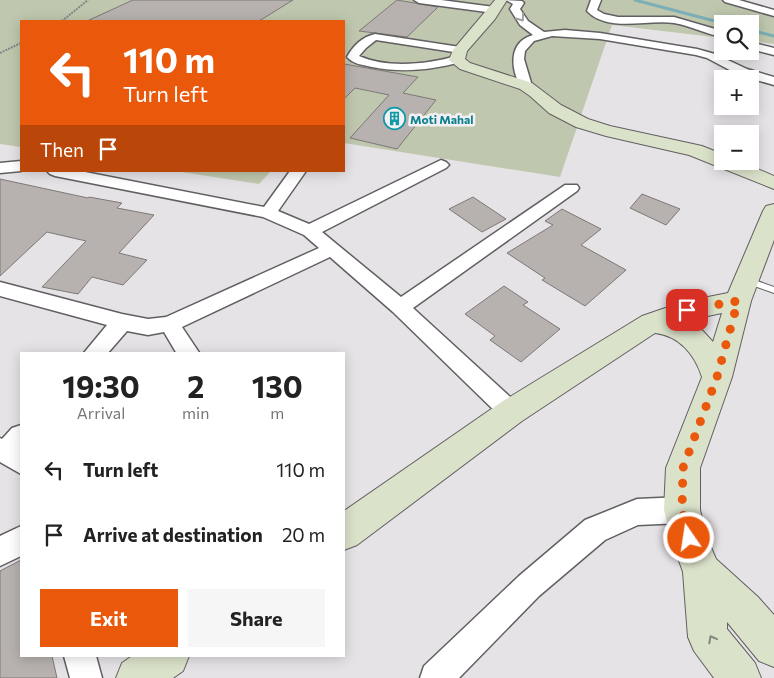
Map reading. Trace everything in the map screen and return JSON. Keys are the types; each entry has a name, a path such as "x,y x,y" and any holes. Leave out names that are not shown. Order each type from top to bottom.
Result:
{"main road":[{"path":"498,5 459,55 465,66 526,86 536,92 555,109 582,123 606,131 695,150 774,183"},
{"path":"740,678 708,637 702,572 689,538 682,510 683,468 717,377 742,291 774,211"},
{"path":"345,531 511,412 651,323 670,314 705,306 742,291"},
{"path":"651,323 664,324 680,329 701,344 714,365 717,377"},
{"path":"702,572 744,610 774,646"},
{"path":"137,678 167,657"}],"street":[{"path":"419,0 498,5"},
{"path":"511,0 519,3 515,9 524,23 541,35"},
{"path":"596,0 592,12 598,15 629,22 652,18 676,20 714,32"},
{"path":"728,0 774,13"},
{"path":"526,86 518,59 519,50 530,39 541,35 578,34 683,49 711,56 743,72 774,80"},
{"path":"375,37 459,55 429,67 416,68 366,62 353,57 369,39 375,37"},
{"path":"759,48 774,52"},
{"path":"310,231 440,165"},
{"path":"0,168 20,166"},
{"path":"60,172 268,213 310,231 400,307 511,412"},
{"path":"268,213 297,172"},
{"path":"400,307 571,188"},
{"path":"0,290 122,322 148,326 169,324 332,249"},
{"path":"96,352 122,322"},
{"path":"169,324 187,352"},
{"path":"436,678 529,586 595,530 637,512 682,510"},
{"path":"0,552 20,541"},
{"path":"80,657 86,678"}],"lane":[{"path":"742,291 774,290"}],"path":[{"path":"63,20 88,0"},
{"path":"0,53 20,43"}],"green space":[{"path":"0,0 739,0 774,11 774,44 759,42 759,15 714,15 714,37 612,25 560,177 345,143 345,20 20,20 20,147 0,144"},
{"path":"181,172 270,172 259,184"}],"building":[{"path":"133,0 293,0 261,20 89,20"},
{"path":"397,0 438,7 407,37 359,31"},
{"name":"Moti Mahal","path":"345,64 418,77 403,93 436,100 397,149 350,138 389,95 355,88 345,98"},
{"path":"0,179 88,198 122,203 117,208 154,215 119,253 147,260 123,285 92,277 78,294 42,287 86,241 47,232 0,276"},
{"path":"642,194 680,209 666,225 630,208"},
{"path":"473,197 506,219 482,232 449,209"},
{"path":"562,209 601,229 581,245 626,270 585,306 542,280 545,278 507,253 553,225 545,221"},
{"path":"504,286 528,302 523,305 560,329 521,362 490,340 495,336 465,314"},
{"path":"20,561 20,657 52,657 57,678 0,678 0,571"}],"waterway":[{"path":"635,0 714,21"},
{"path":"759,32 774,36"}],"place":[{"name":"Moti Mahal","path":"394,119"}],"route":[{"path":"687,310 738,301 717,377 683,468 682,510 689,538"}]}
